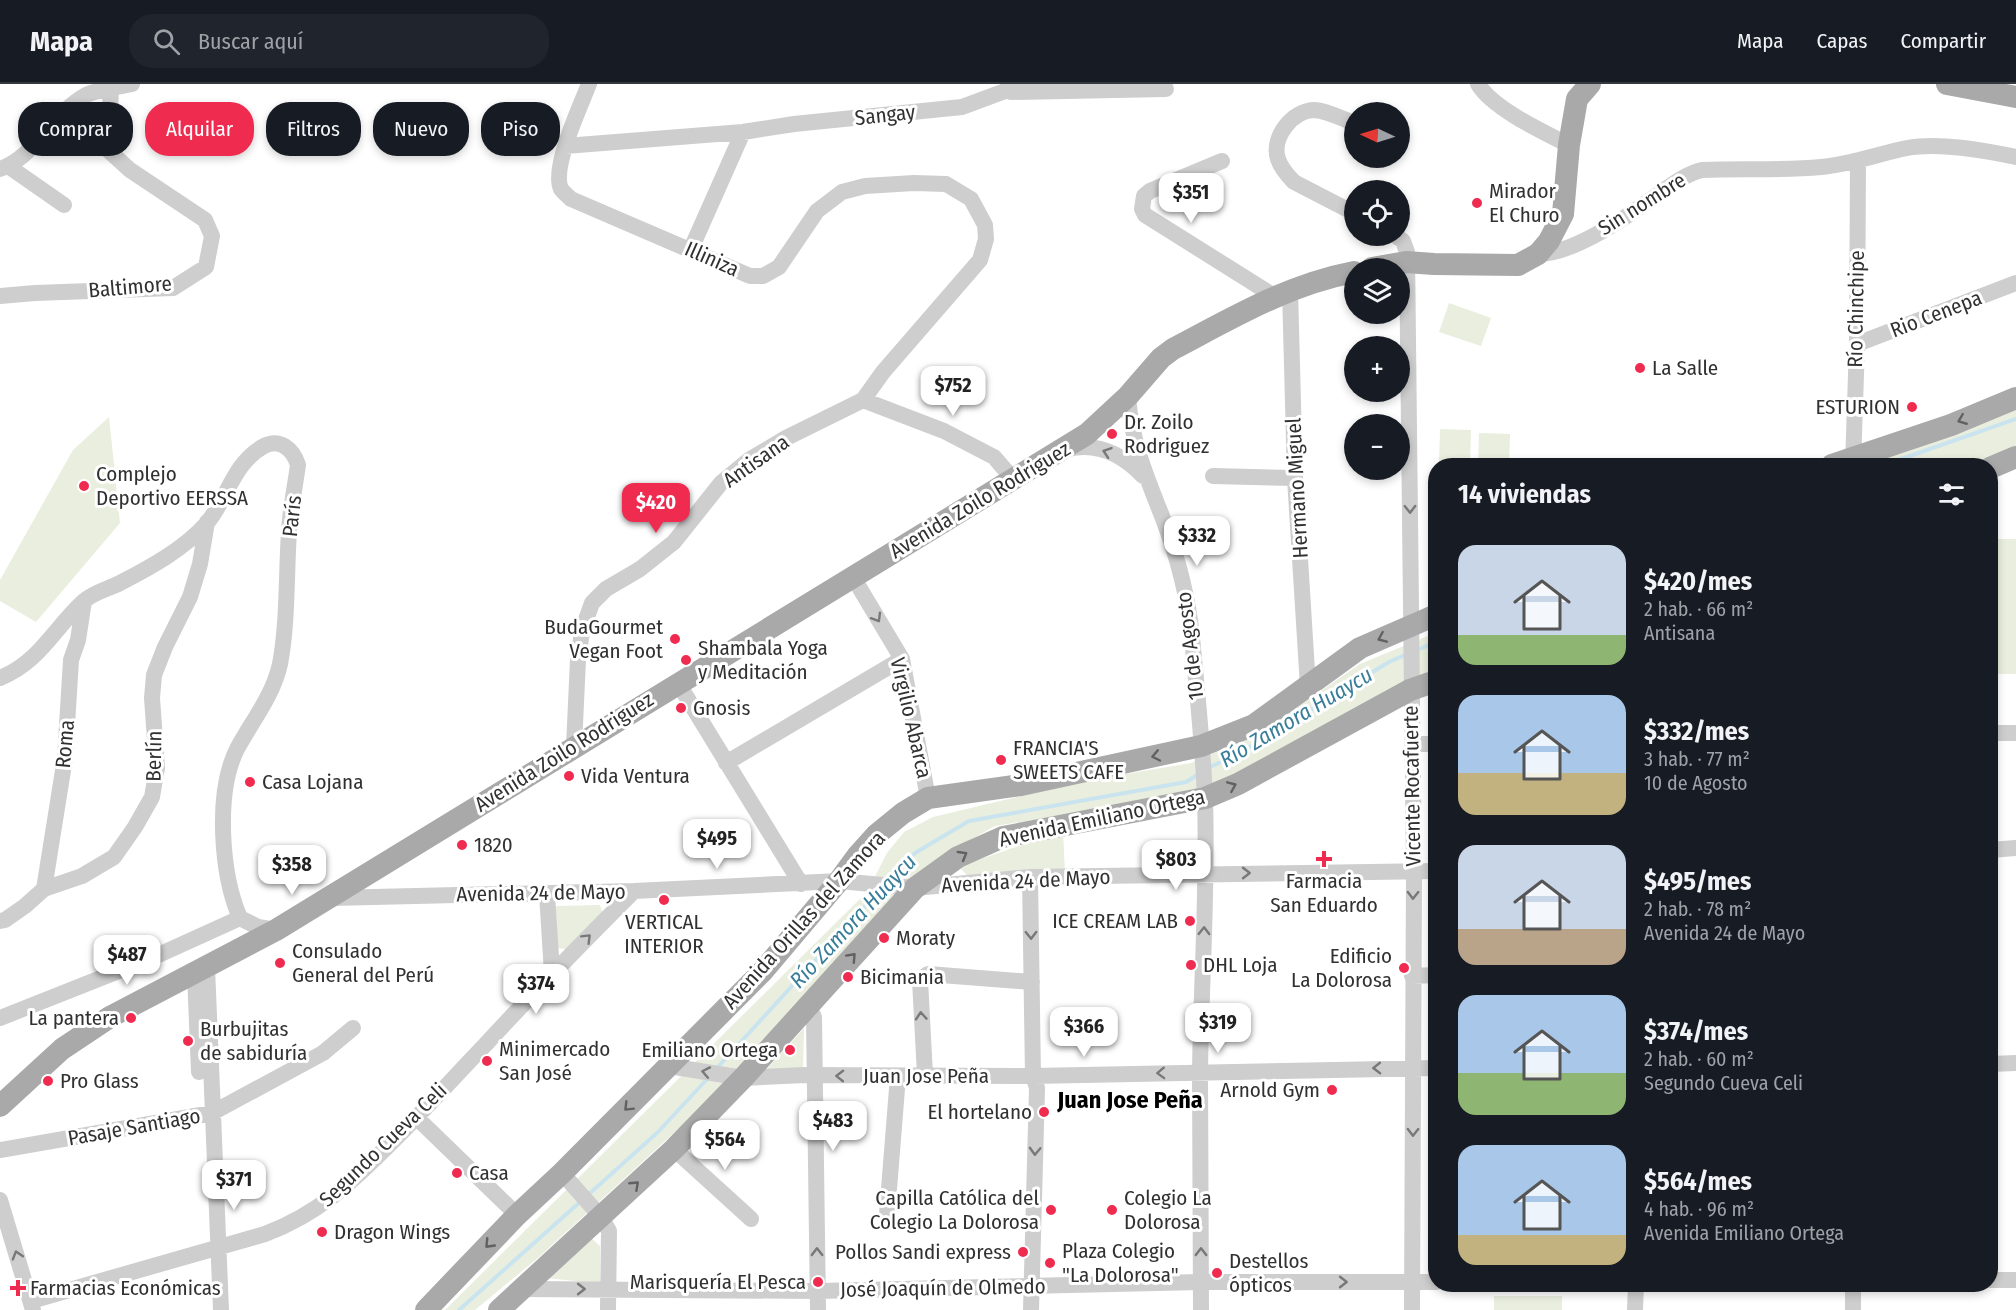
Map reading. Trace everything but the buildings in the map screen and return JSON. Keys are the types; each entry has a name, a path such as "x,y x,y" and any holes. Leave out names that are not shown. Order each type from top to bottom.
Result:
{"main road":[{"path":"1410,262 1518,265 1538,254 1549,241 1563,214 1576,99 1590,84"},
{"path":"1947,84 2016,97"},
{"name":"Avenida Zoilo Rodriguez","path":"0,1106 70,1043 110,1017 201,971 330,898 574,746 1087,434 1128,396 1161,358 1173,349 1282,293 1320,279 1344,274"},
{"path":"1860,458 1951,425 2016,398"},
{"path":"2000,467 2016,457"},
{"name":"Avenida Orillas del Zamora","path":"426,1310 517,1215 675,1067 763,971 858,855 876,835 903,813 928,798 1021,785 1201,746 1254,725 1359,648 1428,618"},
{"name":"Avenida Emiliano Ortega","path":"499,1310 674,1149 736,1077 808,1005 915,888 958,857 1003,837 1205,798 1238,784 1410,690 1428,684"}],"street":[{"path":"77,102 87,95 132,84"},
{"name":"Illiniza","path":"589,84 565,146 559,173 561,188 571,199 750,276 764,276 779,267 817,211 842,192 865,186 946,184 971,199 982,217 986,239"},
{"name":"Sangay","path":"565,146 743,132 794,124 962,107 1024,84"},
{"path":"1478,84 1487,95 1510,112 1536,129 1569,145"},
{"path":"110,102 111,89"},
{"path":"1001,93 1166,89"},
{"path":"1344,120 1315,110 1301,112 1290,120 1279,138 1277,151 1278,160 1294,182 1344,208"},
{"path":"691,249 743,132"},
{"name":"Sin nombre","path":"1538,254 1557,252 1621,221 1691,173 1717,169 1821,167 1924,146 1947,146 2013,156"},
{"path":"20,156 4,167 64,205"},
{"name":"Baltimore","path":"0,296 173,288 206,267 212,236 205,220 130,170 115,156"},
{"path":"1222,161 1150,191 1144,196 1142,209 1145,215 1282,293"},
{"name":"Río Chinchipe","path":"1846,458 1857,344 1858,161"},
{"name":"Antisana","path":"574,746 579,650 582,631 592,603 606,589 640,569 674,542 721,483 749,460 786,438 863,400 883,372 980,260 986,239"},
{"name":"Rio Cenepa","path":"1857,344 2016,283"},
{"name":"Hermano Miguel","path":"1282,293 1308,687"},
{"name":"Vicente Rocafuerte","path":"1407,324 1414,872 1412,1310"},
{"name":"10 de Agosto","path":"1128,396 1133,434 1146,479 1175,553 1190,613 1205,798"},
{"path":"863,400 944,431 994,457 1013,479"},
{"name":"París","path":"0,678 16,671 30,660 85,600 149,568 176,551 207,522 237,471 253,453 271,443 282,444 295,454 298,465 289,531 284,639 279,667 267,699 237,750 225,789 224,834 228,878 231,898 240,918"},
{"name":"10 de Agosto","path":"1059,451 1082,446 1100,449 1130,462 1146,479"},
{"path":"1213,476 1296,478"},
{"name":"Berlín","path":"0,921 25,906 44,889 82,876 114,857 135,828 152,797 157,768 152,698 154,675 190,597 200,564 207,522"},
{"name":"Virgilio Abarca","path":"853,577 902,659 928,798"},
{"name":"Roma","path":"44,889 65,758 71,660 78,640 85,600"},
{"path":"726,763 902,659"},
{"path":"678,683 801,884"},
{"path":"1998,733 2016,733"},
{"path":"1412,744 1428,744"},
{"path":"1201,1310 1200,1072 1205,798"},
{"path":"1998,850 2016,849"},
{"name":"Avenida 24 de Mayo","path":"330,898 547,894 839,881 915,888 1030,877 1428,872"},
{"path":"1030,877 1033,1076 1037,1088 1032,1310"},
{"name":"Segundo Cueva Celi","path":"32,1305 286,1226 321,1206 336,1195 417,1118 552,973 634,891"},
{"path":"547,894 552,973"},
{"path":"0,1018 154,957 240,918 258,927 276,930"},
{"path":"201,971 213,1249 221,1310"},
{"path":"925,1075 920,980 928,974 1032,982"},
{"path":"1412,976 1428,975"},
{"path":"808,1005 814,1017 818,1310"},
{"name":"Pasaje Santiago","path":"0,1150 206,1114 323,1053 353,1028"},
{"path":"1998,1064 2016,1063"},
{"name":"Juan Jose Peña","path":"675,1067 736,1077 1033,1076 1428,1068"},
{"path":"886,1214 898,1076"},
{"path":"417,1118 517,1215"},
{"path":"674,1149 751,1219"},
{"path":"562,1173 601,1217 609,1231 608,1310"},
{"path":"0,1200 32,1305"},
{"path":"210,1310 213,1249"},
{"path":"1998,1280 2016,1280"},
{"name":"José Joaquín de Olmedo","path":"522,1288 818,1291 1201,1282 1428,1282"},
{"path":"1635,1310 1636,1292"},
{"path":"1853,1292 1853,1310"}],"green space":[{"path":"1449,303 1491,318 1481,346 1439,332"},
{"path":"2016,408 2016,447 1987,458 1878,458"},
{"name":"Complejo Deportivo EERSSA","path":"109,417 120,523 36,622 0,601 0,580 73,450"},
{"path":"1440,429 1471,430 1470,458 1439,458"},
{"path":"1479,433 1510,434 1509,458 1478,458"},
{"path":"1998,539 2016,539 2016,674 1998,674"},
{"path":"1428,636 1428,680 1248,773 1191,795 995,826 952,850 868,929 689,1119 539,1257 475,1310 445,1310 867,892 887,853 904,832 933,817 1084,781 1191,763 1240,742 1287,714 1360,664"},
{"path":"1063,831 1065,873 967,875 961,869 966,864"},
{"path":"600,905 603,915 566,949 557,948 556,906"},
{"path":"804,1028 803,1068 767,1069"},
{"path":"591,1238 600,1246 600,1284 548,1278"},
{"path":"1494,1296 1562,1296 1562,1310 1494,1310"}],"waterway":[{"name":"Río Zamora Huaycu","path":"1904,458 2016,419"},
{"name":"Río Zamora Huaycu","path":"1417,650 1428,645"},
{"name":"Río Zamora Huaycu","path":"1208,768 1240,753 1389,662 1407,654"},
{"name":"Río Zamora Huaycu","path":"889,881 915,853 969,821 1186,782 1199,774"},
{"name":"Río Zamora Huaycu","path":"716,1069 879,891"},
{"name":"Río Zamora Huaycu","path":"588,1195 658,1132 709,1077"},
{"name":"Río Zamora Huaycu","path":"459,1310 580,1202"}],"place":[{"name":"Mirador El Churo","path":"1477,203"},
{"name":"La Salle","path":"1640,368"},
{"name":"ESTURION","path":"1912,407"},
{"name":"Dr. Zoilo Rodriguez","path":"1112,434"},
{"name":"Complejo Deportivo EERSSA","path":"84,486"},
{"name":"BudaGourmet Vegan Foot","path":"675,639"},
{"name":"Shambala Yoga y Meditación","path":"686,660"},
{"name":"Gnosis","path":"681,708"},
{"name":"FRANCIA'S SWEETS CAFE","path":"1001,760"},
{"name":"Vida Ventura","path":"569,776"},
{"name":"Casa Lojana","path":"250,782"},
{"name":"1820","path":"462,845"},
{"name":"Farmacia San Eduardo","path":"1324,859"},
{"name":"VERTICAL INTERIOR","path":"664,900"},
{"name":"ICE CREAM LAB","path":"1190,921"},
{"name":"Moraty","path":"884,938"},
{"name":"Consulado General del Perú","path":"280,963"},
{"name":"DHL Loja","path":"1191,965"},
{"name":"Edificio La Dolorosa","path":"1404,968"},
{"name":"Bicimania","path":"848,977"},
{"name":"La pantera","path":"131,1018"},
{"name":"Burbujitas de sabiduría","path":"188,1041"},
{"name":"Emiliano Ortega","path":"790,1050"},
{"name":"Minimercado San José","path":"487,1061"},
{"name":"Pro Glass","path":"48,1081"},
{"name":"Arnold Gym","path":"1332,1090"},
{"name":"El hortelano","path":"1044,1112"},
{"name":"Casa","path":"457,1173"},
{"name":"Capilla Católica del Colegio La Dolorosa","path":"1051,1210"},
{"name":"Colegio La Dolorosa","path":"1112,1210"},
{"name":"Dragon Wings","path":"322,1232"},
{"name":"Pollos Sandi express","path":"1023,1252"},
{"name":"Plaza Colegio \"La Dolorosa\"","path":"1050,1263"},
{"name":"Destellos ópticos","path":"1217,1273"},
{"name":"Marisquería El Pesca","path":"818,1282"},
{"name":"Farmacias Económicas","path":"18,1288"}],"district":[{"name":"Juan Jose Peña","path":"1130,1100"}]}
